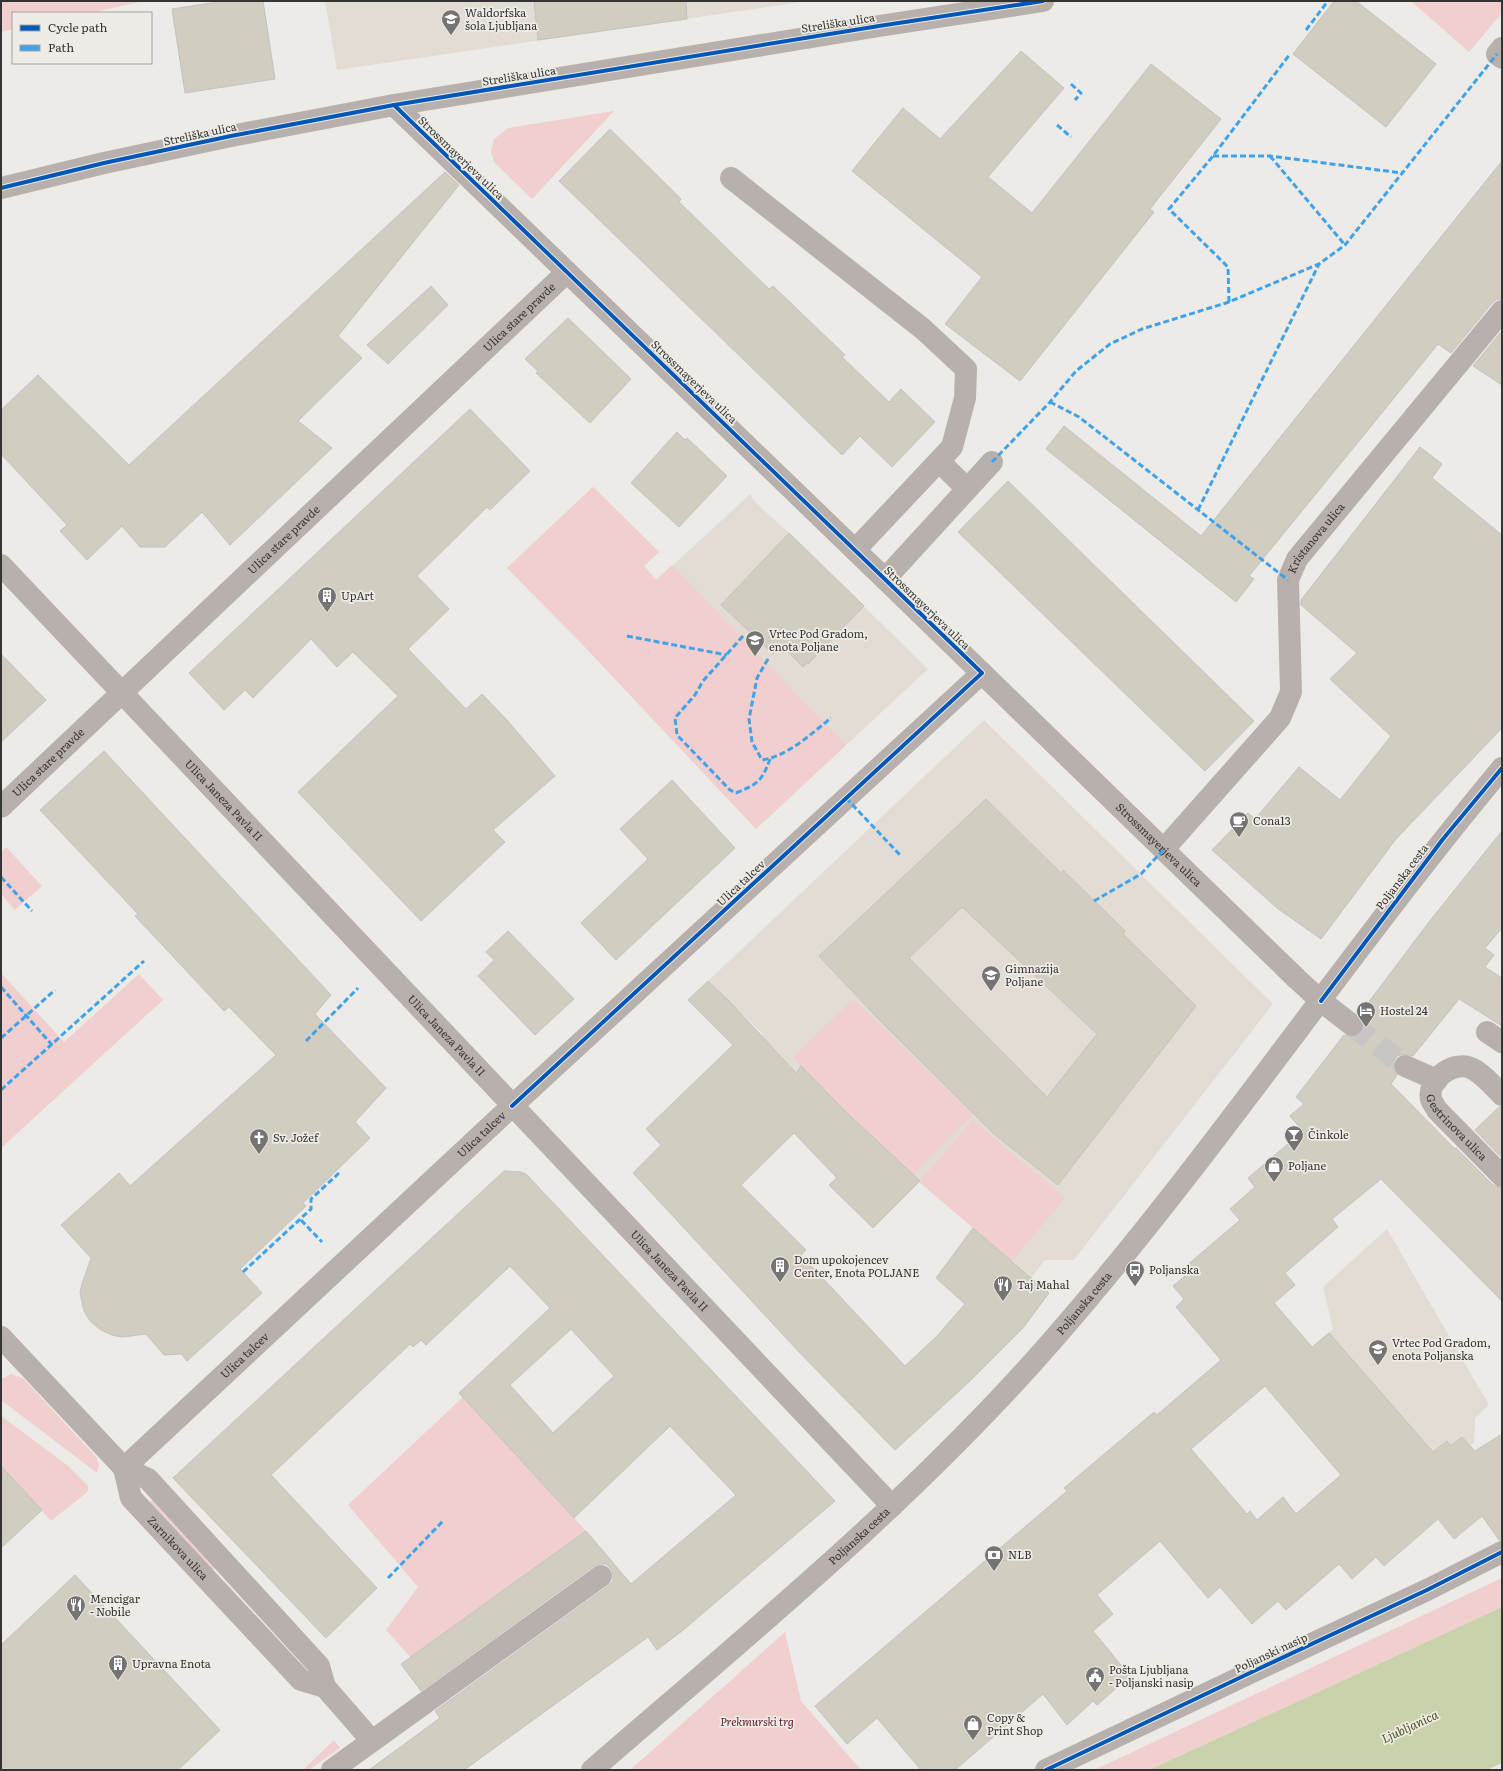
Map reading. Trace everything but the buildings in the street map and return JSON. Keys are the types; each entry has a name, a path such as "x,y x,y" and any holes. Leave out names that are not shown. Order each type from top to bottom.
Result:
{"street":[{"name":"Streliška ulica","path":"1,188 104,163 231,136 394,105 878,26 1043,1"},
{"path":"1502,48 1497,54 1502,58"},
{"name":"Strossmayerjeva ulica","path":"394,105 1321,1000"},
{"path":"731,178 923,329 966,369 966,398 952,447 855,550"},
{"name":"Ulica stare pravde","path":"1,807 567,272"},
{"name":"Kristanova ulica","path":"1164,849 1280,718 1291,692 1288,636 1288,580 1297,559 1502,311"},
{"path":"939,461 967,489"},
{"path":"885,579 992,462"},
{"name":"Ulica Janeza Pavla II","path":"1,565 892,1506"},
{"name":"Ulica talcev","path":"124,1468 512,1106 982,673"},
{"name":"Poljanska cesta","path":"592,1770 892,1506 980,1421 1051,1343 1140,1237 1443,839 1502,768"},
{"path":"1321,1000 1352,1025"},
{"path":"1405,1066 1437,1080"},
{"name":"Gestrinova ulica","path":"1502,1095 1479,1073 1469,1067 1459,1066 1445,1071 1437,1080 1432,1090 1431,1099 1437,1110 1502,1176"},
{"path":"1,1337 124,1468"},
{"name":"Zarnikova ulica","path":"124,1468 131,1498 301,1680 325,1687 372,1742"},
{"name":"Poljanski nasip","path":"1046,1770 1254,1670 1427,1590 1502,1552"},
{"path":"332,1770 601,1576"}],"shaded area":[{"name":"Waldorfska šola Ljubljana","path":"325,1 809,1 337,70"},
{"name":"Vrtec Pod Gradom, enota Poljane","path":"593,487 659,552 644,566 657,580 750,494 755,502 789,533 928,669 756,829 584,646 507,568"},
{"name":"Gimnazija Poljane","path":"984,720 1273,1004 1074,1260 1045,1260 1032,1277 919,1182 846,1112 802,1066 796,1073 760,1035 764,1035 708,981"},
{"name":"Vrtec Pod Gradom, enota Poljanska","path":"1387,1229 1489,1405 1475,1418 1474,1443 1470,1445 1462,1437 1451,1446 1446,1441 1431,1454 1401,1457 1312,1347 1333,1329 1323,1287"}],"green space":[{"path":"1,1 144,1 94,12 12,12 12,29 1,32"},
{"path":"1411,1 1502,1 1502,13 1469,52"},
{"path":"614,111 532,199 494,162 491,151 494,139 508,128"},
{"name":"Vrtec Pod Gradom, enota Poljane","path":"593,487 659,552 644,566 656,580 672,565 846,745 756,829 584,646 507,568"},
{"path":"6,847 42,886 15,910 1,894 1,853"},
{"path":"1,973 64,1042 139,974 163,1000 1,1148"},
{"path":"853,999 973,1114 913,1175 846,1112 793,1058"},
{"path":"973,1120 1065,1198 1012,1261 919,1182"},
{"path":"11,1374 23,1378 97,1458 99,1465 97,1473 1,1400 1,1379"},
{"path":"463,1397 586,1531 411,1658 386,1630 418,1587 348,1505"},
{"path":"1,1416 67,1465 88,1486 86,1493 51,1521 1,1466"},
{"path":"154,1498 216,1567 211,1571 147,1505"},
{"path":"1502,1578 1502,1607 1149,1770 1094,1770"},
{"name":"Prekmurski trg","path":"785,1632 801,1701 861,1770 630,1770"},
{"path":"334,1740 340,1748 309,1770 303,1770"}],"water":[{"name":"Ljubljanica","path":"1502,1607 1502,1763 1487,1770 1149,1770"}],"tunnel":[{"path":"1352,1025 1405,1066"}],"marked path":[{"path":"1306,30 1328,1"},
{"path":"1229,302 1228,267 1169,209 1213,156 1290,54"},
{"path":"992,462 1050,402 1076,371 1110,344 1142,329 1229,302 1319,264 1345,245 1497,54"},
{"path":"1071,84 1081,93 1075,100"},
{"path":"1057,125 1071,137"},
{"path":"1213,156 1270,156 1402,173"},
{"path":"1270,156 1345,245"},
{"path":"1198,510 1319,264"},
{"path":"1050,402 1079,417 1288,580"},
{"path":"627,636 727,655"},
{"path":"743,636 703,681 695,695 675,718 677,735 730,790 736,793 758,781 762,777 770,759"},
{"path":"768,659 757,678 749,719 752,742 762,760 772,758 799,744 831,718"},
{"path":"846,798 901,856"},
{"path":"1094,901 1141,874 1164,849"},
{"path":"1,877 32,911"},
{"path":"1,1090 144,961"},
{"path":"1,987 52,1045"},
{"path":"306,1041 358,988"},
{"path":"1,1038 55,990"},
{"path":"243,1272 311,1209 311,1199 338,1174 336,1171"},
{"path":"301,1220 322,1242"},
{"path":"388,1578 443,1521"}],"cycle path":[{"path":"1,188 104,163 231,136 394,105 879,26 1043,1"},
{"path":"394,105 982,673 512,1106"},
{"path":"1321,1001 1443,839 1502,768"},
{"path":"1046,1770 1427,1590 1502,1552"}],"place":[{"name":"Waldorfska šola Ljubljana","path":"451,36"},
{"name":"UpArt","path":"327,613"},
{"name":"Vrtec Pod Gradom, enota Poljane","path":"755,657"},
{"name":"Cona13","path":"1239,838"},
{"name":"Gimnazija Poljane","path":"991,992"},
{"name":"Hostel 24","path":"1366,1028"},
{"name":"Činkole","path":"1294,1152"},
{"name":"Sv. Jožef","path":"259,1155"},
{"name":"Poljane","path":"1274,1183"},
{"name":"Dom upokojencev Center, Enota POLJANE","path":"780,1283"},
{"name":"Poljanska","path":"1135,1287"},
{"name":"Taj Mahal","path":"1003,1302"},
{"name":"Vrtec Pod Gradom, enota Poljanska","path":"1378,1366"},
{"name":"NLB","path":"994,1572"},
{"name":"Mencigar - Nobile","path":"76,1622"},
{"name":"Upravna Enota","path":"118,1681"},
{"name":"Pošta Ljubljana - Poljanski nasip","path":"1095,1693"},
{"name":"Copy & Print Shop","path":"973,1741"}]}
